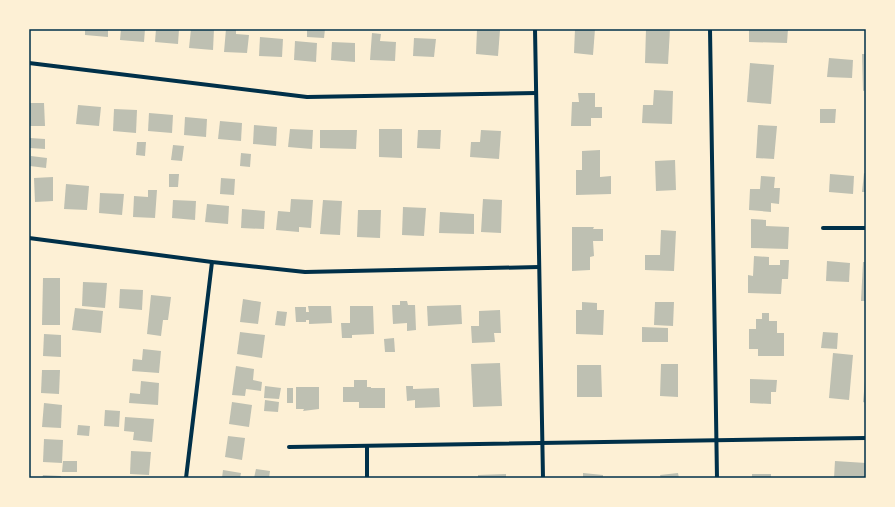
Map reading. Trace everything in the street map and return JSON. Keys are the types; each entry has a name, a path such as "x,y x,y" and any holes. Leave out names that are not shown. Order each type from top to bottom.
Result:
{"street":[{"path":"535,29 542,478"},
{"path":"710,29 717,478"},
{"path":"29,63 307,96 536,93"},
{"path":"823,228 866,228"},
{"path":"29,238 212,262 305,272 539,267"},
{"path":"186,478 212,262"},
{"path":"289,447 716,439 866,438"},
{"path":"367,446 368,478"}],"building":[{"path":"85,29 108,29 108,37 85,35"},
{"path":"121,29 145,29 144,42 120,40"},
{"path":"156,29 179,29 178,44 155,42"},
{"path":"191,29 214,29 213,50 189,48"},
{"path":"226,29 236,29 236,34 249,35 247,53 224,52"},
{"path":"307,29 325,29 324,38 307,37"},
{"path":"477,29 500,30 498,56 476,54"},
{"path":"575,29 595,29 593,55 574,53"},
{"path":"646,29 670,29 668,64 645,63"},
{"path":"749,29 788,29 787,43 749,42"},
{"path":"372,33 381,34 380,41 396,42 395,61 370,60"},
{"path":"260,37 283,39 282,57 259,56"},
{"path":"414,38 436,39 434,57 413,56"},
{"path":"295,41 317,43 316,62 294,60"},
{"path":"332,42 355,43 355,62 331,60"},
{"path":"862,54 866,54 866,90 863,91"},
{"path":"829,58 853,60 852,78 827,77"},
{"path":"750,63 774,65 771,104 747,102"},
{"path":"654,90 673,91 672,124 642,123 643,105 653,105"},
{"path":"578,93 595,93 595,107 602,107 602,118 591,118 591,126 571,126 572,102 579,102"},
{"path":"29,103 44,103 45,126 29,126"},
{"path":"78,105 101,107 99,126 76,124"},
{"path":"114,109 137,110 136,133 113,131"},
{"path":"820,109 836,109 835,123 820,123"},
{"path":"149,113 173,115 172,133 148,131"},
{"path":"185,117 207,119 206,137 184,135"},
{"path":"220,121 242,123 241,141 218,139"},
{"path":"254,125 277,127 276,146 253,144"},
{"path":"758,125 777,126 774,159 756,158"},
{"path":"290,129 313,130 312,149 288,147"},
{"path":"379,129 402,129 402,158 379,157"},
{"path":"320,130 357,130 356,149 320,148"},
{"path":"418,130 441,130 440,149 417,148"},
{"path":"481,130 501,131 499,159 470,157 471,142 480,142"},
{"path":"30,138 45,139 45,149 30,148"},
{"path":"137,142 146,142 145,156 136,155"},
{"path":"173,145 184,146 182,161 171,160"},
{"path":"600,150 600,177 611,176 611,194 576,195 576,170 582,170 582,151"},
{"path":"241,153 251,154 250,167 240,166"},
{"path":"31,156 47,158 46,168 30,166"},
{"path":"675,160 676,190 656,191 655,161"},
{"path":"864,173 866,174 866,192 862,192"},
{"path":"169,174 179,174 178,187 169,187"},
{"path":"830,174 854,176 853,194 829,192"},
{"path":"761,176 775,177 774,188 780,188 779,204 771,203 771,212 749,210 750,189 760,189"},
{"path":"53,177 53,201 35,202 34,178"},
{"path":"221,178 235,179 234,195 220,194"},
{"path":"66,184 89,186 87,210 64,209"},
{"path":"148,190 157,190 155,218 133,217 134,196 148,197"},
{"path":"100,193 124,194 122,215 99,213"},
{"path":"291,199 313,200 311,228 299,227 299,232 276,230 278,211 290,212"},
{"path":"483,199 502,200 501,233 481,232"},
{"path":"173,200 196,201 195,220 172,218"},
{"path":"323,200 342,201 340,235 320,234"},
{"path":"207,204 229,206 228,224 205,222"},
{"path":"403,207 426,208 424,236 402,235"},
{"path":"242,209 265,211 264,229 241,228"},
{"path":"358,210 381,210 380,238 357,237"},
{"path":"440,212 474,214 474,234 439,233"},
{"path":"751,219 766,220 766,226 789,227 788,249 751,248"},
{"path":"572,227 594,227 593,229 603,229 603,241 593,241 594,256 590,257 590,270 572,271"},
{"path":"661,230 676,231 674,271 645,270 645,255 660,255"},
{"path":"754,256 769,257 769,265 780,265 780,260 789,260 788,279 782,279 781,294 748,293 748,275 753,276"},
{"path":"827,261 850,263 849,282 826,281"},
{"path":"863,262 866,262 866,301 861,301"},
{"path":"43,278 60,278 60,325 42,325"},
{"path":"83,282 107,283 105,308 82,306"},
{"path":"120,289 143,290 142,310 119,308"},
{"path":"151,295 171,297 168,320 163,320 161,336 147,334"},
{"path":"243,299 261,302 258,324 240,322"},
{"path":"400,301 407,301 408,305 415,305 416,330 407,331 407,323 393,324 392,305 400,305"},
{"path":"582,302 597,303 597,310 604,310 603,335 576,334 576,310 582,310"},
{"path":"655,302 674,302 673,326 654,325"},
{"path":"461,305 462,324 428,326 427,306"},
{"path":"308,306 331,306 332,323 309,324 309,320 306,320 306,322 296,322 295,307 306,307 306,312 309,312"},
{"path":"350,306 373,306 374,334 352,335 352,338 342,338 341,323 350,323"},
{"path":"75,308 103,311 101,333 72,330"},
{"path":"500,310 501,333 494,333 495,342 472,343 471,326 479,326 479,311"},
{"path":"277,311 287,312 285,326 275,325"},
{"path":"762,313 769,313 769,321 777,321 777,333 784,333 784,356 758,356 758,349 749,349 749,329 756,329 756,319 762,319"},
{"path":"642,327 668,328 668,342 642,342"},
{"path":"240,332 265,335 262,358 237,354"},
{"path":"823,332 838,333 837,349 821,348"},
{"path":"44,334 61,335 61,357 43,356"},
{"path":"394,338 395,352 385,352 384,339"},
{"path":"143,349 161,351 159,373 132,371 133,359 142,360"},
{"path":"833,353 853,355 849,400 829,398"},
{"path":"500,363 502,406 473,407 471,364"},
{"path":"661,364 678,364 678,397 660,396"},
{"path":"577,365 601,365 602,397 577,397"},
{"path":"236,366 254,369 253,380 262,382 261,391 246,389 245,396 232,395"},
{"path":"42,370 60,370 59,394 41,393"},
{"path":"750,379 777,380 776,392 771,392 771,404 750,403"},
{"path":"354,380 367,380 367,387 385,388 385,408 359,408 359,402 343,402 343,387 354,387"},
{"path":"141,381 159,383 158,405 129,403 130,393 140,394"},
{"path":"866,381 866,403 863,402"},
{"path":"265,386 281,388 279,399 264,398"},
{"path":"406,386 413,386 413,389 439,388 440,407 415,408 415,400 407,401"},
{"path":"296,387 319,387 319,409 303,411 304,409 296,409"},
{"path":"287,388 293,388 293,403 287,403"},
{"path":"265,400 279,402 278,412 264,411"},
{"path":"232,402 252,405 249,427 229,424"},
{"path":"44,403 62,405 61,428 42,427"},
{"path":"105,410 120,411 119,427 104,426"},
{"path":"125,417 154,419 152,442 133,440 134,432 124,431"},
{"path":"78,425 90,426 89,436 77,435"},
{"path":"228,436 245,438 242,460 225,457"},
{"path":"44,439 63,440 62,463 43,462"},
{"path":"131,451 151,452 149,475 130,474"},
{"path":"63,461 77,461 77,472 62,472"},
{"path":"835,461 866,463 866,478 834,478"},
{"path":"256,469 270,471 269,478 254,478"},
{"path":"223,470 241,473 240,478 222,478"},
{"path":"583,473 603,475 603,478 583,478"},
{"path":"678,473 679,478 661,478 660,475"},
{"path":"506,474 506,478 478,478 478,475"},
{"path":"752,474 771,474 771,478 752,478"},
{"path":"43,475 61,476 61,478 42,478"}]}
